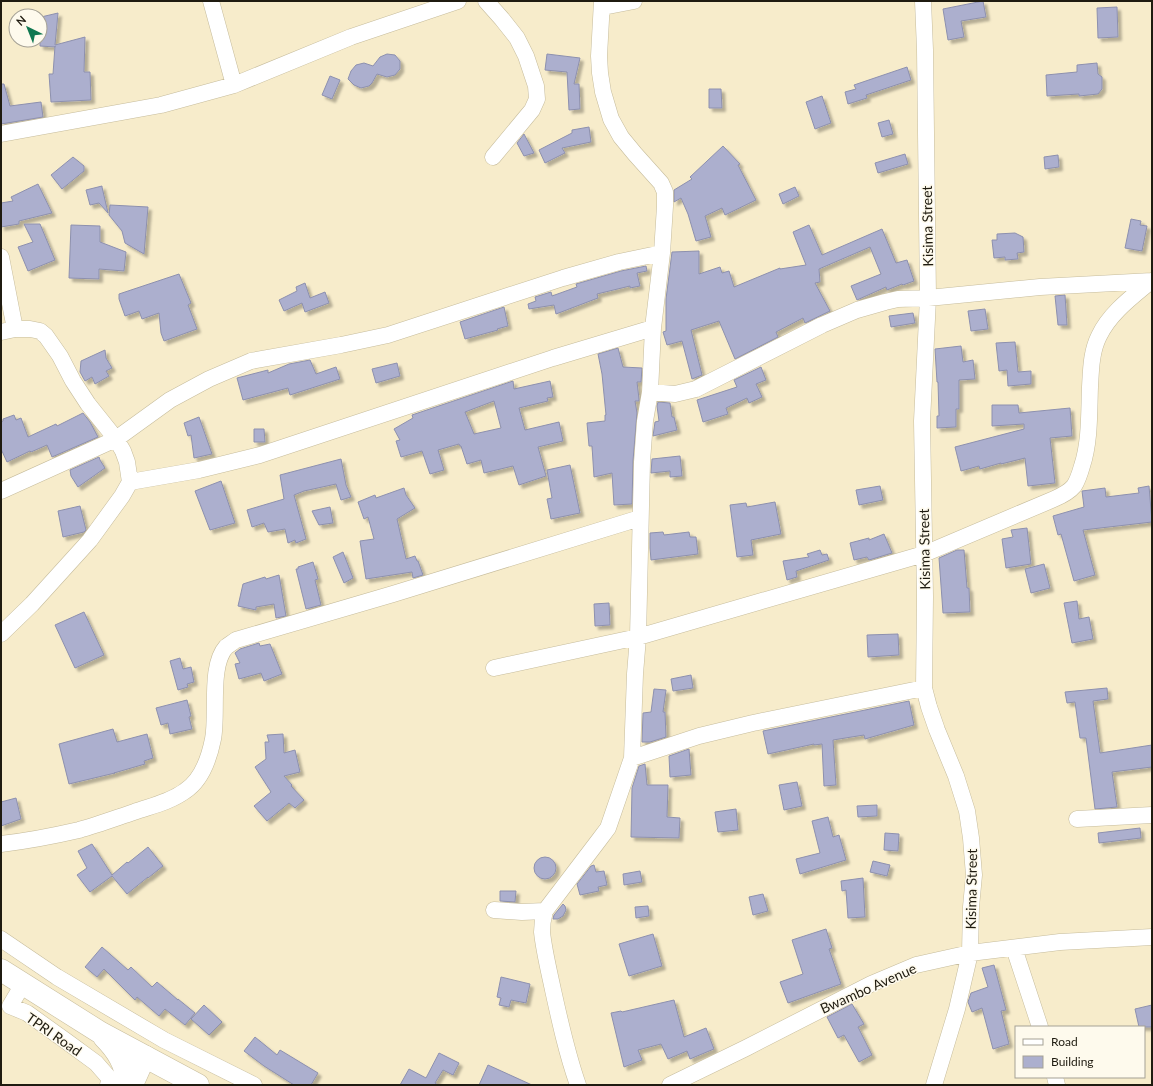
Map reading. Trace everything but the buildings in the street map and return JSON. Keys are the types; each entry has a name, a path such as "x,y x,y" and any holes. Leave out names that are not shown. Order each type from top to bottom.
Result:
{"highway":[{"path":"1,970 100,1033 198,1085"},
{"path":"100,1033 109,1041 122,1060 127,1079 126,1085"},
{"path":"166,1085 172,1083 185,1083 191,1085"}],"main road":[{"path":"133,1085 151,1059"},
{"path":"145,1085 151,1059"}],"street":[{"path":"211,1 234,85"},
{"path":"1,134 161,105 234,85 351,37 458,1"},
{"path":"486,1 517,38 526,56 536,86 537,99 532,110 493,157"},
{"path":"578,1085 565,1038 542,931 545,911 608,828 632,758 638,637 642,462 645,421 650,392 653,328 662,253 665,192 661,182 621,137 611,119 603,92 599,56 602,4 634,1"},
{"name":"Kisima Street","path":"923,1 928,298 922,421 924,688 928,707 956,776 967,811 974,875 971,907 970,953 957,1009 934,1085"},
{"path":"1,491 116,439 170,400 209,379 251,361 388,335 563,278 619,262 662,253"},
{"path":"1,257 8,331 30,328 40,331 46,336 60,356 73,381 88,404 116,439 123,451 127,462 130,482 122,496 90,540 32,604 1,634"},
{"path":"650,392 675,394 696,389 822,325 858,310 898,299 928,298 1040,287 1151,281"},
{"path":"494,668 638,637 924,554 1065,494 1073,487 1079,476 1086,454 1090,377 1093,353 1099,336 1110,318 1128,299 1151,281"},
{"path":"130,482 199,470 260,455 552,358 653,328"},
{"path":"1,844 32,840 80,829 170,800 185,791 199,777 206,765 213,739 216,706 215,682 220,659 226,648 236,640 393,594 640,518"},
{"path":"632,758 699,736 752,722 924,688"},
{"path":"1077,819 1152,815"},
{"path":"494,910 522,912 545,911"},
{"name":"Bwambo Avenue","path":"670,1085 871,984 916,965 970,953 1060,942 1152,937"},
{"path":"1,939 57,977 164,1040 254,1085"},
{"path":"1014,948 1040,1026"},
{"name":"TPRI Road","path":"23,984 10,1006 27,1013 96,1063 110,1079 108,1085"}]}
